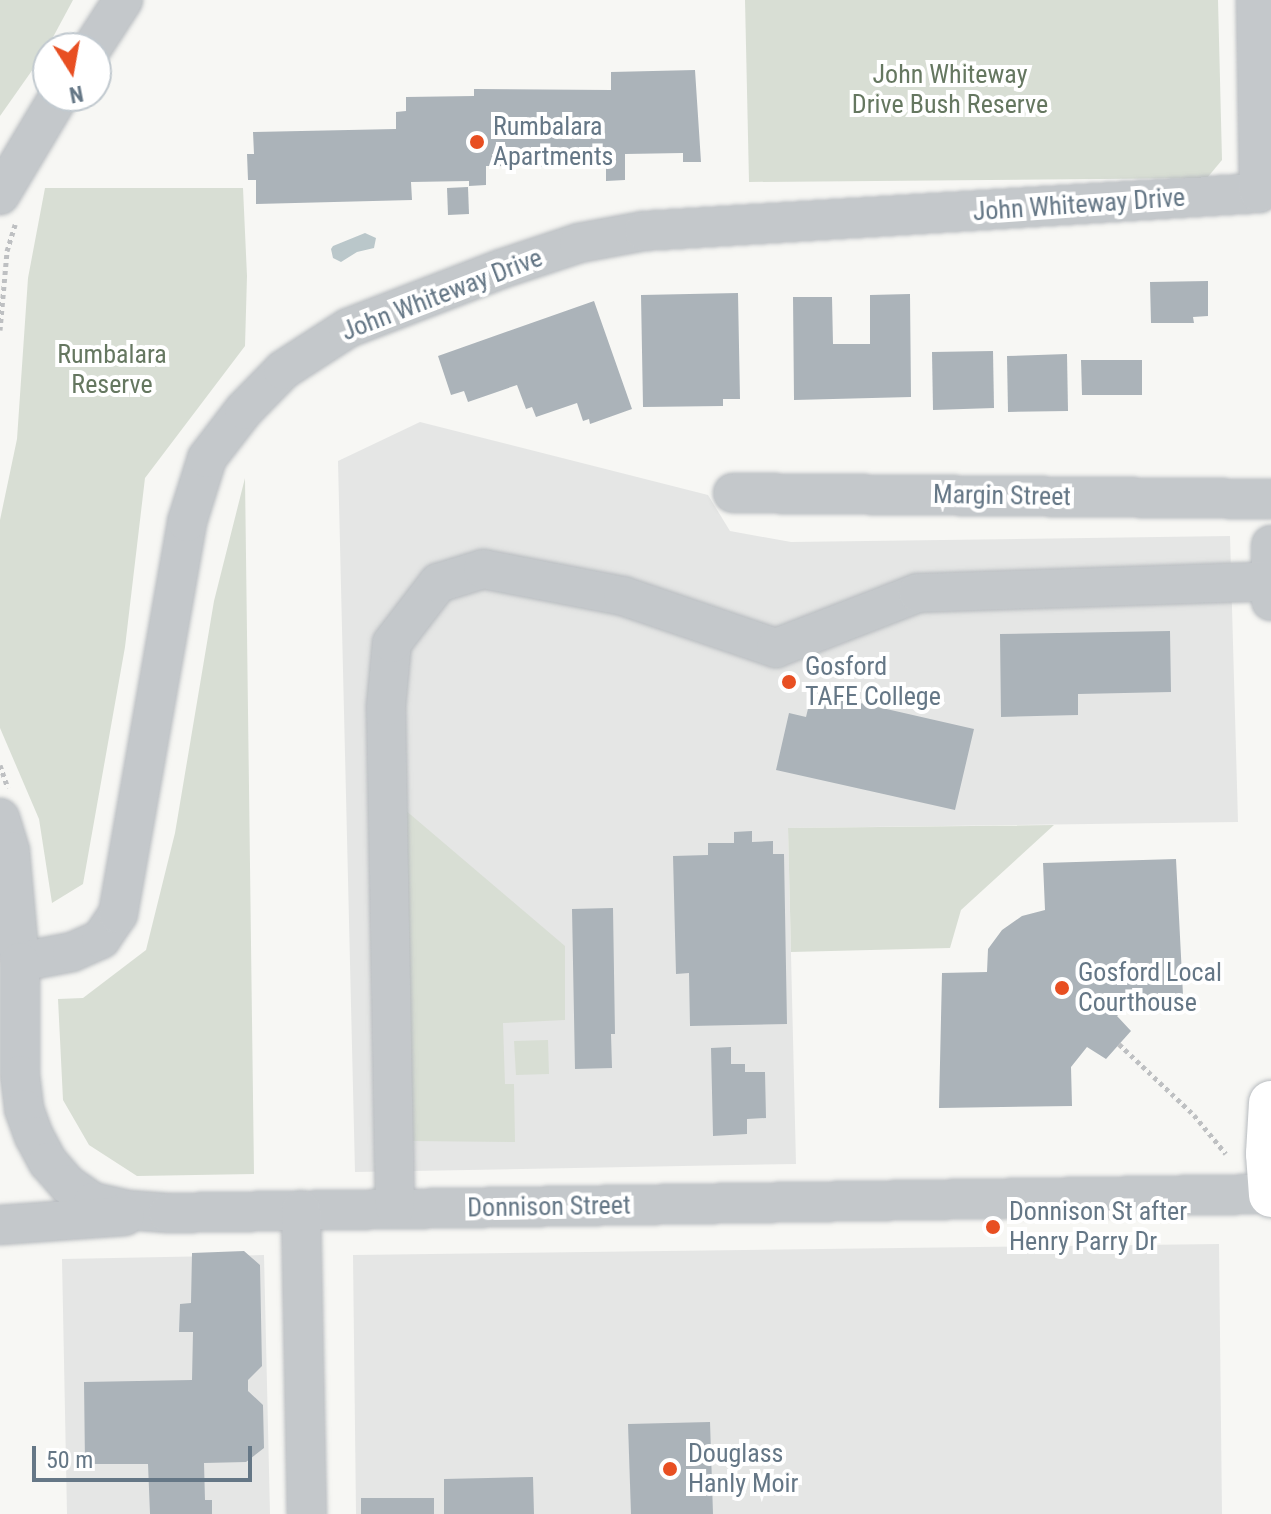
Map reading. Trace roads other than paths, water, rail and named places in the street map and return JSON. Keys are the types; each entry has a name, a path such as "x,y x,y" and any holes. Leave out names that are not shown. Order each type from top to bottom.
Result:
{"main road":[{"path":"1271,1103 1268,1154 1271,1194"}],"street":[{"path":"102,32 123,0"},
{"name":"John Whiteway Drive","path":"20,962 88,947 101,939 118,914 187,522 207,458 244,410 283,370 348,328 501,269 579,243 644,231 1265,192 1256,0"},
{"path":"0,195 49,112"},
{"name":"Margin Street","path":"733,493 1271,499"},
{"path":"1271,545 1271,601"},
{"path":"395,1208 386,706 392,643 438,583 483,569 623,596 776,648 918,593 1271,581"},
{"path":"5,805 20,962"},
{"name":"Donnison Street","path":"20,962 20,1075 24,1109 48,1162 67,1184 93,1202 128,1210 168,1213 1271,1194"},
{"path":"301,1210 307,1514"},
{"path":"0,1225 168,1213"}],"place":[{"name":"Rumbalara Apartments","path":"477,142"},
{"name":"Gosford TAFE College","path":"789,682"},
{"name":"Gosford Local Courthouse","path":"1062,988"},
{"name":"Donnison St after Henry Parry Dr","path":"993,1227"},
{"name":"Douglass Hanly Moir","path":"670,1469"}],"park label":[{"name":"John Whiteway Drive Bush Reserve","path":"950,90"},
{"name":"Rumbalara Reserve","path":"112,370"}]}
